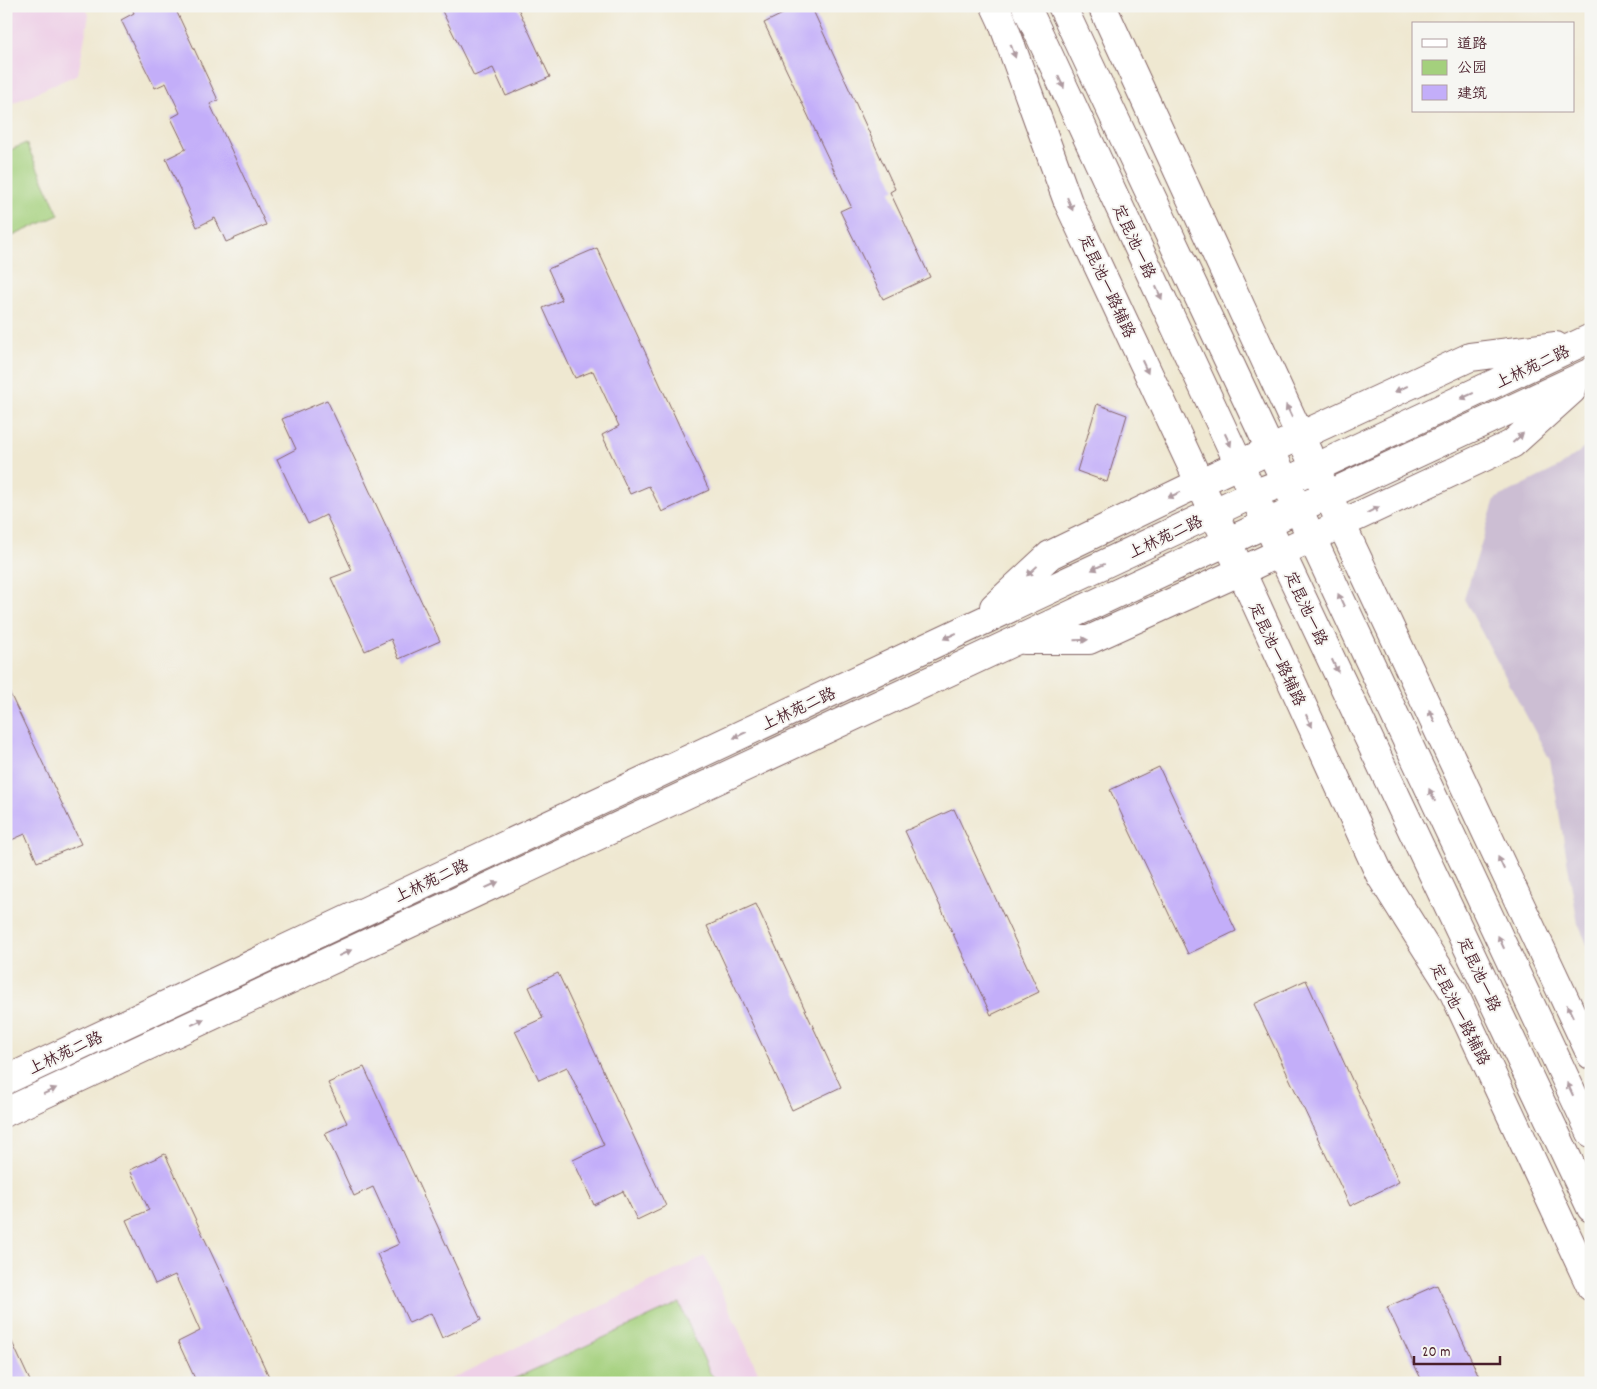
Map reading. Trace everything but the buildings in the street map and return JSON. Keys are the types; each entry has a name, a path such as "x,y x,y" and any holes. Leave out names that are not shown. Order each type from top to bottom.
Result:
{"street":[{"name":"定昆池一路辅路","path":"995,6 1068,202 1214,513 1380,875 1453,991 1591,1287"},
{"name":"定昆池一路","path":"1026,6 1253,494 1591,1208"},
{"name":"定昆池一路","path":"1062,6 1591,1133"},
{"path":"1102,6 1591,1055"},
{"path":"975,624 1050,554 1270,450 1470,358 1586,340"},
{"name":"上林苑二路","path":"6,1080 975,624 1253,494 1316,468 1586,340"},
{"path":"1015,640 1089,640 1241,572 1512,444 1591,372"},
{"name":"上林苑二路","path":"6,1112 1591,372"}],"shaded area":[{"path":"6,6 85,6 89,15 78,74 6,106"},
{"path":"1591,443 1591,953 1578,924 1550,760 1464,599 1495,499 1559,467"},
{"path":"705,1256 763,1383 443,1383"}],"green space":[{"path":"26,143 59,215 6,239 6,152"},
{"path":"679,1303 710,1373 720,1383 505,1383"}]}
